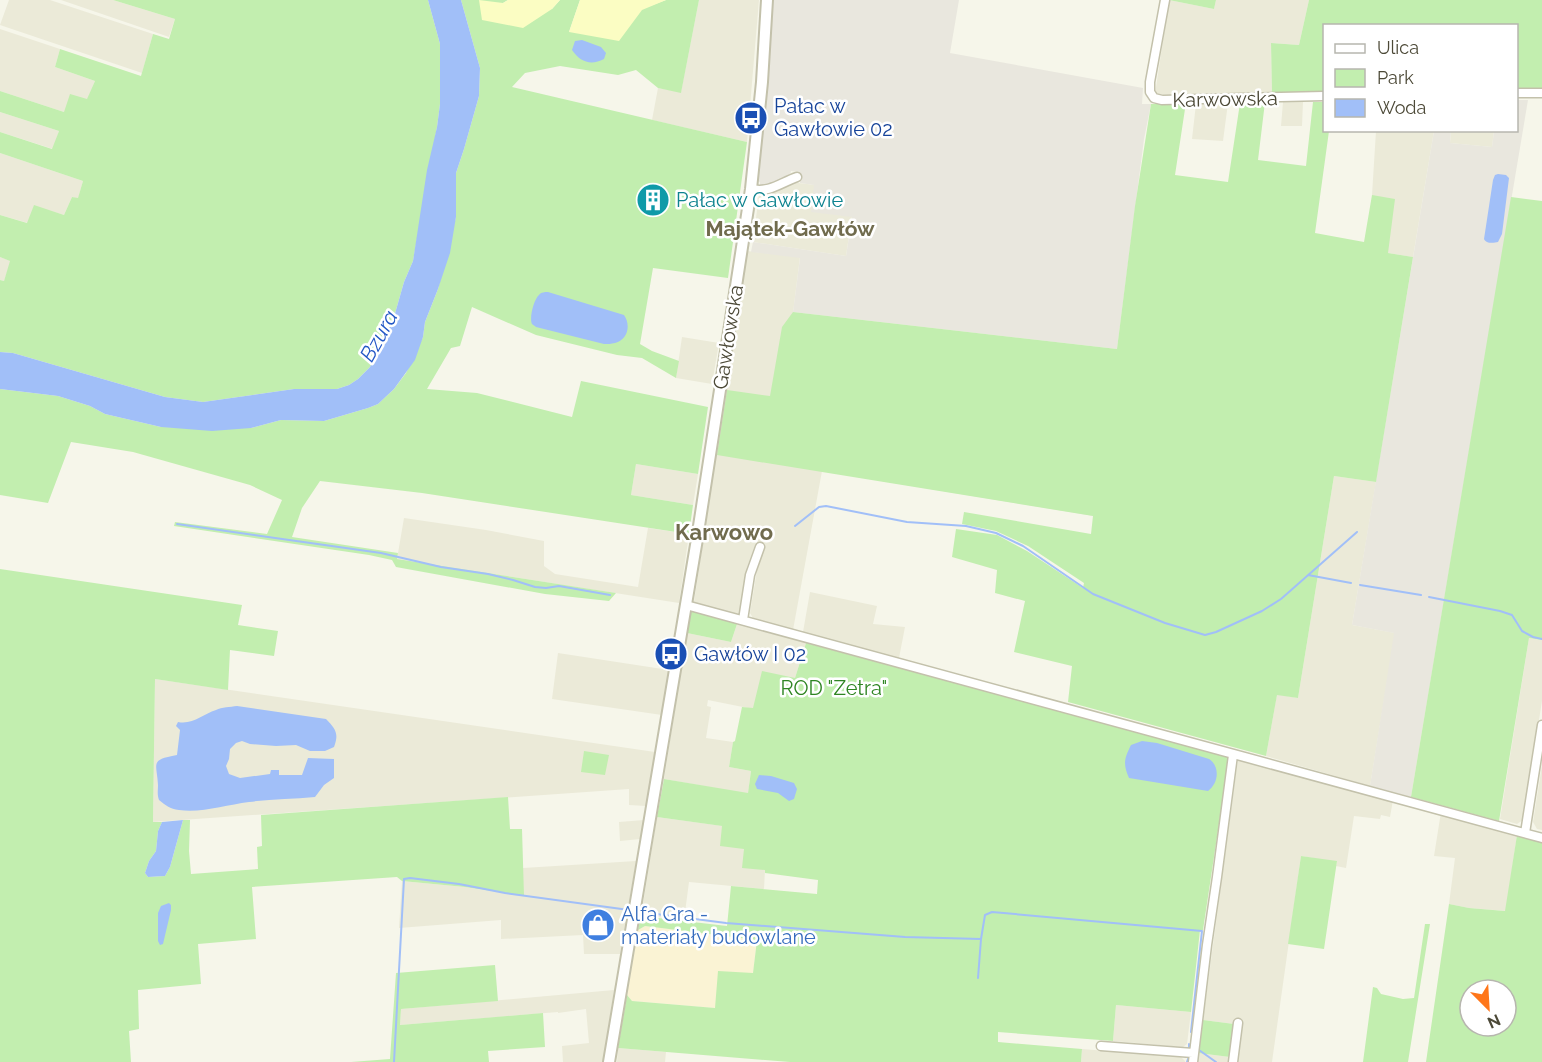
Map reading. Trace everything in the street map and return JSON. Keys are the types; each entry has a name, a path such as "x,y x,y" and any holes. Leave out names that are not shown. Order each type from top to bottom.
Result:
{"street":[{"name":"Gawłowska","path":"609,1062 675,673 751,189 762,82 766,0"},
{"name":"Karwowska","path":"1165,0 1150,82 1150,92 1154,98 1162,100 1323,96"},
{"path":"1518,93 1542,93"},
{"path":"751,189 769,190 797,177"},
{"path":"743,620 752,566 760,547"},
{"path":"686,605 1542,838"},
{"path":"1525,833 1542,726"},
{"path":"1101,1046 1193,1058 1206,945 1218,877 1233,755"},
{"path":"1233,1062 1238,1023"}],"shaded area":[{"path":"9,0 50,0 153,34 142,73 0,25"},
{"path":"61,0 113,0 175,19 169,37"},
{"path":"699,0 759,0 747,142 652,120 658,88 681,92"},
{"path":"773,0 959,0 950,53 1143,88 1142,104 1151,104 1144,139 1117,349 793,312 800,258 751,252 753,242 846,256 852,217 811,212 814,185 800,183 800,172 791,171 790,175 775,184 770,183 770,187 760,186 760,182 757,181"},
{"path":"1169,0 1214,9 1216,0 1309,0 1299,45 1271,43 1272,94 1155,94"},
{"path":"0,29 60,49 55,67 95,81 87,100 64,112 0,91"},
{"path":"1518,100 1528,100 1411,797 1370,786 1394,633 1352,625 1434,132 1451,132 1450,143 1492,147 1494,132 1518,132"},
{"path":"1283,102 1303,102 1302,126 1281,126"},
{"path":"1228,103 1223,141 1192,139 1196,104"},
{"path":"0,112 59,131 53,149 0,132"},
{"path":"1376,132 1434,132 1413,257 1388,253 1372,195"},
{"path":"1451,132 1494,132 1492,147 1450,143"},
{"path":"0,153 83,181 78,199 72,197 64,215 34,206 28,223 0,215"},
{"path":"790,182 815,185 852,216 846,256 753,242 759,194 771,196 772,192"},
{"path":"747,251 800,257 793,313 1094,516 822,471 793,630 753,618 750,613 757,570 765,544 756,542 747,567 739,616 694,602"},
{"path":"0,257 11,261 4,281 0,280"},
{"path":"682,337 719,343 712,384 676,378"},
{"path":"636,464 698,474 693,505 631,495"},
{"path":"1334,476 1376,482 1352,625 1395,633 1370,786 1266,756 1277,694 1298,698"},
{"path":"404,518 544,541 544,566 555,574 638,587 648,528 689,534 679,603 397,559"},
{"path":"810,592 877,606 873,624 905,627 899,658 865,651 803,632"},
{"path":"737,624 806,643 795,678 753,709 708,700 707,706 711,707 706,738 733,742 729,767 751,771 748,794 664,779 687,633 731,642"},
{"path":"1529,638 1542,640 1542,701 1523,820 1517,824 1500,819"},
{"path":"558,653 669,670 662,715 552,699"},
{"path":"155,679 655,752 646,806 629,805 629,789 153,822"},
{"path":"1238,759 1393,800 1390,817 1381,815 1380,819 1354,816 1346,868 1336,866 1337,862 1301,856 1272,1062 1236,1062 1242,1020 1235,1019 1234,1024 1203,1020"},
{"path":"1542,765 1542,830 1537,829 1533,822"},
{"path":"1441,812 1517,835 1506,911 1449,904 1455,858 1434,856"},
{"path":"657,817 723,826 765,870 764,889 689,882 684,920 646,916 642,910"},
{"path":"644,820 640,839 620,841 619,822"},
{"path":"636,861 620,954 584,954 583,935 501,939 501,920 399,928 402,881 523,896 523,868"},
{"path":"645,926 757,940 753,974 715,1008 632,1001 627,995 638,930"},
{"path":"614,990 603,1062 563,1062 562,1046 589,1043 586,1009 400,1025 401,1009"},
{"path":"1116,1005 1191,1012 1187,1044 1183,1047 1113,1041"},
{"path":"618,1048 666,1052 665,1062 617,1062"},
{"path":"1082,1049 1181,1057 1185,1062 1081,1062"},
{"path":"1198,1053 1230,1057 1229,1062 1197,1062"}],"green space":[{"path":"113,0 428,0 440,44 440,104 413,261 394,317 370,367 349,385 337,389 294,389 203,402 165,397 13,353 0,352 0,280 4,281 10,261 0,257 0,215 27,223 34,205 64,215 72,197 78,198 83,181 0,153 0,132 52,149 59,131 0,112 0,91 64,112 70,94 87,99 95,81 55,67 60,49 141,76 153,34 169,39 175,19"},
{"path":"461,0 508,0 503,3 552,9 560,0 580,0 569,32 666,0 699,0 681,93 658,88 636,70 618,75 560,66 525,73 512,87 747,142 728,278 653,268 640,344 679,361 676,378 642,358 617,355 536,335 472,307 460,346 451,348 427,389 477,393 572,417 581,381 708,407 698,474 636,464 631,495 693,505 689,534 422,493 320,481 302,508 292,537 398,553 397,559 616,593 609,601 545,594 396,567 392,560 369,555 174,526 175,522 267,534 282,500 250,485 133,452 71,442 48,503 0,495 0,389 58,396 90,406 105,414 161,427 251,428 281,420 324,421 378,404 394,389 406,373 423,337 425,322 438,289 456,217 456,173 479,96 480,68"},
{"path":"1169,0 1216,0 1214,9"},
{"path":"1309,0 1542,0 1542,89 1518,89 1518,24 1323,24 1323,93 1272,94 1271,43 1299,45"},
{"path":"1265,102 1258,160 1306,166 1313,102 1323,102 1323,132 1329,132 1315,233 1364,242 1372,195 1395,199 1388,253 1413,257 1376,482 1334,476 1298,698 1277,695 1266,756 1068,702 1072,666 1014,652 1025,601 995,593 997,570 952,557 956,529 997,535 1027,551 1083,588 1084,583 1028,546 996,531 962,524 964,512 1091,534 1093,516 717,455 727,390 770,396 782,327 793,312 1117,349 1135,206 1151,104 1180,104 1185,109 1175,175 1228,182 1240,103"},
{"path":"1511,197 1542,201 1542,640 1529,638 1499,821 1411,797"},
{"path":"0,569 242,605 238,625 278,631 274,656 230,650 228,690 155,679 153,822 162,822 158,831 156,851 145,873 148,877 165,876 170,867 183,820 190,820 191,874 258,869 257,847 262,846 261,815 508,797 510,829 522,829 524,896 402,881 397,877 252,887 256,939 198,944 201,984 138,990 139,1029 129,1031 131,1062 0,1062"},
{"path":"697,611 737,624 731,642 687,633 690,612"},
{"name":"ROD \"Zetra\"","path":"806,643 1229,757 1203,930 1200,930 1191,1012 1116,1005 1113,1041 998,1032 998,1042 1082,1049 1081,1062 790,1062 618,1048 627,995 632,1001 715,1008 718,971 753,973 757,940 645,926 638,930 641,916 727,926 731,886 817,894 818,880 742,868 744,849 720,846 722,826 657,817 664,779 748,793 751,771 729,767 742,707 753,708 762,671 795,678"},
{"path":"584,751 609,755 605,775 581,772"},
{"path":"1517,835 1542,842 1542,1062 1426,1062 1449,904 1505,911"},
{"path":"1301,856 1337,861 1324,949 1288,944"},
{"path":"1425,924 1430,924 1408,1062 1363,1062 1373,987 1377,988 1381,994 1403,999 1414,998"},
{"path":"495,965 498,1001 401,1009 400,1025 543,1013 545,1047 488,1051 489,1062 351,1062 390,1059 396,973"},
{"path":"1203,1020 1234,1024 1230,1057 1198,1053"}],"sand":[{"path":"479,0 503,3 508,0 560,0 552,9 523,28 482,20"},
{"path":"580,0 666,0 642,10 619,41 569,32"}],"water":[{"path":"428,0 461,0 480,68 479,96 456,173 456,217 450,253 425,322 423,337 415,360 394,389 378,404 324,421 281,420 251,428 212,431 161,427 105,414 90,406 58,396 0,389 0,352 13,353 165,397 203,402 294,389 337,389 358,379 370,367 394,317 413,261 440,104 440,44"},
{"path":"582,40 601,47 606,53 604,59 586,62 579,57 572,50 575,41"},
{"path":"1498,174 1509,178 1502,234 1498,242 1490,243 1484,239 1493,180"},
{"path":"548,292 624,315 628,327 627,332 623,339 612,344 604,344 536,327 531,321 534,304 540,294"},
{"path":"237,706 326,719 334,729 336,739 334,747 325,751 310,751 296,745 276,746 250,744 242,741 230,749 226,766 229,774 240,778 270,774 271,770 279,770 279,775 302,775 308,758 334,759 334,778 324,785 315,797 257,801 188,811 170,808 163,804 158,796 156,767 158,761 177,755 180,730 176,726 178,722 188,722 218,709"},
{"path":"1142,741 1157,743 1209,759 1215,766 1217,775 1212,788 1208,791 1129,778 1125,765 1127,754 1131,745"},
{"path":"759,775 794,783 797,789 794,799 789,801 778,793 757,789 755,784"},
{"path":"183,820 170,867 165,876 148,877 145,873 156,851 158,831 162,822"},
{"path":"169,903 171,910 163,944 160,945 158,913 161,906"}],"waterway":[{"path":"795,526 819,507 826,506 907,522 966,526 996,533 1023,546 1093,594 1165,623 1205,635 1262,611 1281,599 1357,532"},
{"path":"177,524 381,553 441,567 488,574 535,587 559,586 610,595"},
{"path":"1308,575 1351,583"},
{"path":"1360,585 1421,595"},
{"path":"1429,597 1512,615 1522,631 1542,639"},
{"path":"394,1062 404,879 459,884 505,893 629,910"},
{"path":"641,912 726,923 905,937 981,939 985,915 992,912 1202,931 1191,1032"},
{"path":"978,978 981,939"},
{"path":"1199,1050 1216,1062"}],"place":[{"name":"Pałac w Gawłowie 02","path":"751,118"},
{"name":"Pałac w Gawłowie","path":"653,200"},
{"name":"Gawłów I 02","path":"671,654"},
{"name":"Alfa Gra - materiały budowlane","path":"598,925"}],"district":[{"name":"Majątek-Gawłów","path":"790,229"},
{"name":"Karwowo","path":"724,532"}],"water label":[{"name":"Bzura","path":"379,336"}]}
